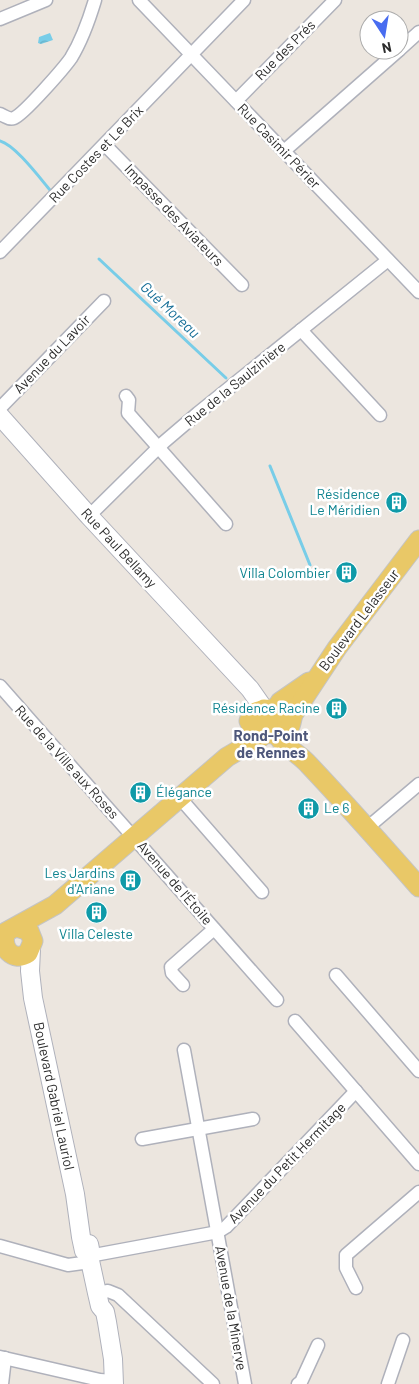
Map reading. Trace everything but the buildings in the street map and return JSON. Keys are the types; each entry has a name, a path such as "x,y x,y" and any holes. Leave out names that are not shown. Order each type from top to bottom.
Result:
{"main road":[{"name":"Rue Paul Bellamy","path":"0,416 89,516 250,689 270,721"},
{"name":"Boulevard Lelasseur","path":"12,943 227,757 245,734 270,721 318,675 419,540"},
{"path":"270,721 293,736 307,762 419,887"},
{"name":"Boulevard Gabriel Lauriol","path":"12,943 33,998 75,1194 84,1218 90,1249 89,1259 98,1300 105,1312 113,1359 114,1383"}],"street":[{"path":"0,19 46,0"},
{"path":"0,114 9,118 16,117 38,96 70,58 86,28 95,0"},
{"name":"Rue Casimir Périer","path":"139,0 419,292"},
{"name":"Rue Costes et Le Brix","path":"0,252 244,0"},
{"name":"Rue des Prés","path":"236,101 335,0"},
{"path":"409,41 419,32"},
{"path":"284,151 388,60"},
{"name":"Impasse des Aviateurs","path":"105,145 242,285"},
{"name":"Rue de la Saulzinière","path":"89,516 158,448 235,383 388,260"},
{"name":"Avenue du Lavoir","path":"0,408 104,301"},
{"path":"301,330 380,415"},
{"path":"126,396 129,400 128,413 226,524"},
{"name":"Rue de la Ville aux Roses","path":"0,686 135,838"},
{"path":"367,828 419,784"},
{"path":"180,798 262,892"},
{"name":"Avenue de l'Étoile","path":"135,838 276,1000"},
{"name":"Avenue de l'Étoile","path":"183,985 172,973 171,967 214,929"},
{"path":"336,975 419,1071"},
{"path":"295,1021 419,1164"},
{"name":"Avenue de la Minerve","path":"184,1050 245,1384"},
{"name":"Avenue du Petit Hermitage","path":"218,1232 226,1227 356,1091"},
{"path":"142,1139 253,1119"},
{"path":"356,1288 346,1268 346,1255 419,1192"},
{"path":"0,1246 68,1265 218,1232"},
{"path":"98,1300 133,1309 213,1384"},
{"path":"388,1384 403,1340"},
{"path":"298,1384 301,1382 318,1345"},
{"path":"2,1384 3,1358 114,1383"}],"water":[{"path":"50,33 53,40 41,44 38,43 39,37"}],"waterway":[{"name":"Gué Moreau","path":"0,141 20,155 50,190"},
{"name":"Gué Moreau","path":"99,259 226,378"},
{"name":"Gué Moreau","path":"270,466 310,565"}],"place":[{"name":"Résidence Le Méridien","path":"396,502"},
{"name":"Villa Colombier","path":"346,573"},
{"name":"Résidence Racine","path":"336,708"},
{"name":"Élégance","path":"140,792"},
{"name":"Le 6","path":"308,808"},
{"name":"Les Jardins d'Ariane","path":"131,881"},
{"name":"Villa Celeste","path":"96,912"}],"district":[{"name":"Rond-Point de Rennes","path":"271,744"}]}
